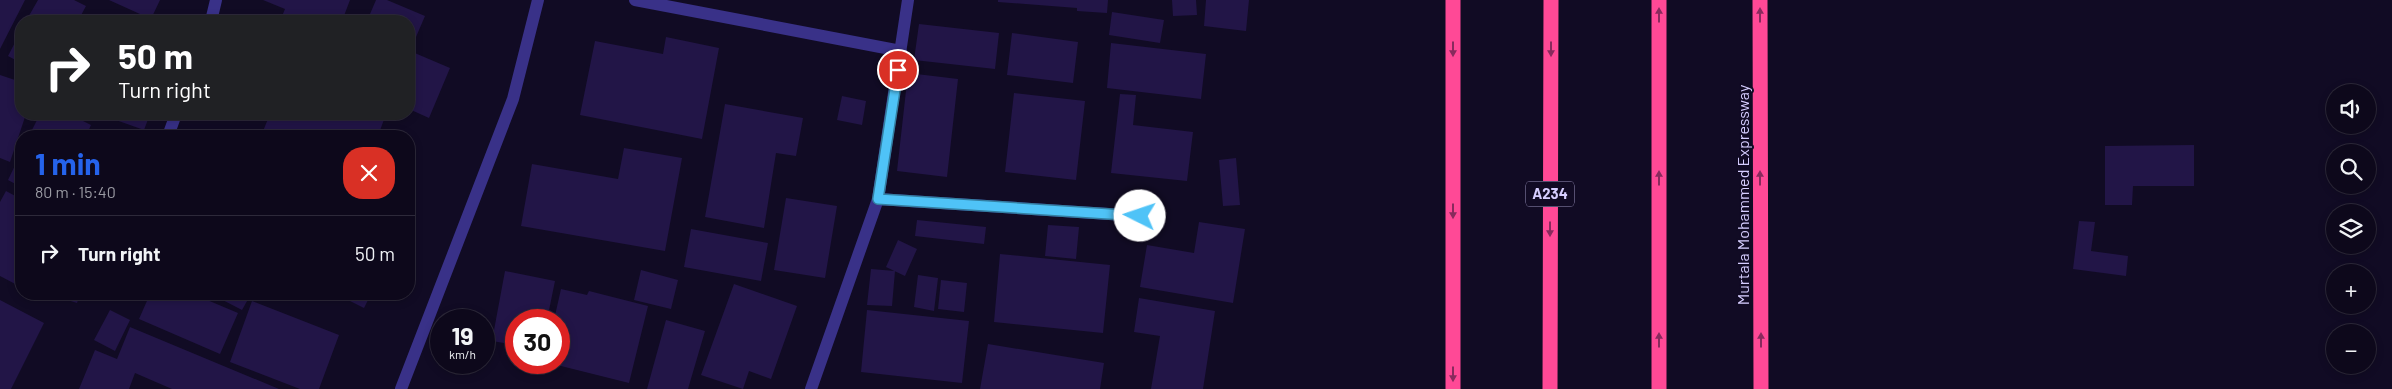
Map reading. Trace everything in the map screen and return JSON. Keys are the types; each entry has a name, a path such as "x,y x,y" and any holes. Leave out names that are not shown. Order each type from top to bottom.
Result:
{"highway":[{"path":"1453,0 1453,389"},
{"name":"A234","path":"1550,389 1551,0"},
{"path":"1659,0 1659,389"},
{"name":"Murtala Mohammed Expressway","path":"1760,0 1761,389"}],"street":[{"path":"212,15 216,0"},
{"path":"401,389 513,99 538,0"},
{"path":"635,0 901,51"},
{"path":"812,389 878,199 908,0"},
{"path":"878,199 1140,216"}],"building":[{"path":"0,0 25,0 17,15 15,15 15,20 0,49"},
{"path":"38,0 74,0 86,6 81,15 29,15"},
{"path":"109,0 160,0 153,15 142,15"},
{"path":"263,0 350,0 344,15 282,15 285,9"},
{"path":"376,0 387,0 425,16 415,39 415,15 370,15"},
{"path":"998,0 1108,0 1107,13 1077,11 1077,8 998,2"},
{"path":"1172,0 1196,0 1197,15 1173,16"},
{"path":"1206,0 1249,0 1246,31 1204,26"},
{"path":"1112,12 1164,20 1160,43 1109,35"},
{"path":"919,24 999,33 995,69 914,60"},
{"path":"1012,33 1078,42 1073,83 1007,75"},
{"path":"666,37 719,48 702,139 580,115 595,41 663,54"},
{"path":"15,43 15,60 8,56"},
{"path":"1111,43 1206,54 1201,99 1107,88"},
{"path":"415,53 450,68 429,118 415,112"},
{"path":"908,73 958,79 947,177 897,171"},
{"path":"0,75 15,80 15,120 24,120 21,130 15,130 15,147 10,162 0,158"},
{"path":"1014,93 1085,101 1076,180 1005,172"},
{"path":"1120,94 1136,95 1133,125 1193,132 1187,181 1111,173"},
{"path":"842,96 866,101 862,125 837,120"},
{"path":"725,104 803,118 796,156 776,153 764,228 705,217"},
{"path":"37,120 81,120 91,125 89,130 32,130"},
{"path":"116,120 148,120 144,130"},
{"path":"268,120 384,120 380,130 263,130"},
{"path":"2194,145 2194,186 2133,186 2132,205 2105,205 2105,146"},
{"path":"624,148 682,158 665,251 521,226 532,164 618,179"},
{"path":"1236,158 1240,205 1223,206 1219,160"},
{"path":"15,165 15,184 8,180"},
{"path":"6,191 15,196 15,284 0,276 0,202"},
{"path":"786,198 837,206 825,278 774,270"},
{"path":"917,220 986,227 984,244 915,236"},
{"path":"2079,221 2095,222 2091,251 2128,256 2126,276 2073,269"},
{"path":"1199,222 1245,229 1233,303 1140,287 1147,245 1194,253"},
{"path":"1048,225 1079,227 1076,259 1045,256"},
{"path":"691,229 768,243 761,281 684,267"},
{"path":"898,240 917,249 905,276 886,267"},
{"path":"1000,254 1110,265 1103,333 994,322"},
{"path":"871,269 895,271 892,306 867,305"},
{"path":"641,270 678,280 671,309 634,300"},
{"path":"505,271 555,281 549,309 505,309 505,343 495,342 495,325"},
{"path":"918,275 938,278 934,311 914,307"},
{"path":"941,280 967,283 964,312 938,309"},
{"path":"734,284 797,306 771,379 749,371 743,389 701,375"},
{"path":"561,289 587,295 589,291 648,306 629,383 570,368 570,309 556,309"},
{"path":"1139,298 1215,311 1203,389 1151,389 1160,336 1134,332"},
{"path":"0,300 44,323 11,389 0,389"},
{"path":"68,300 78,300 77,303"},
{"path":"147,300 207,300 238,313 220,354 139,319"},
{"path":"223,300 248,300 242,310"},
{"path":"348,300 368,300 364,308"},
{"path":"252,301 339,335 319,389 300,389 230,362"},
{"path":"110,310 130,320 115,351 94,340"},
{"path":"867,310 969,321 962,383 861,372"},
{"path":"666,320 705,331 688,389 647,389"},
{"path":"130,327 279,389 172,389 135,373 129,389 79,389 95,350 117,359"},
{"path":"988,344 1104,363 1100,389 980,389"}],"route":[{"path":"898,70 878,199 1140,216"}]}
